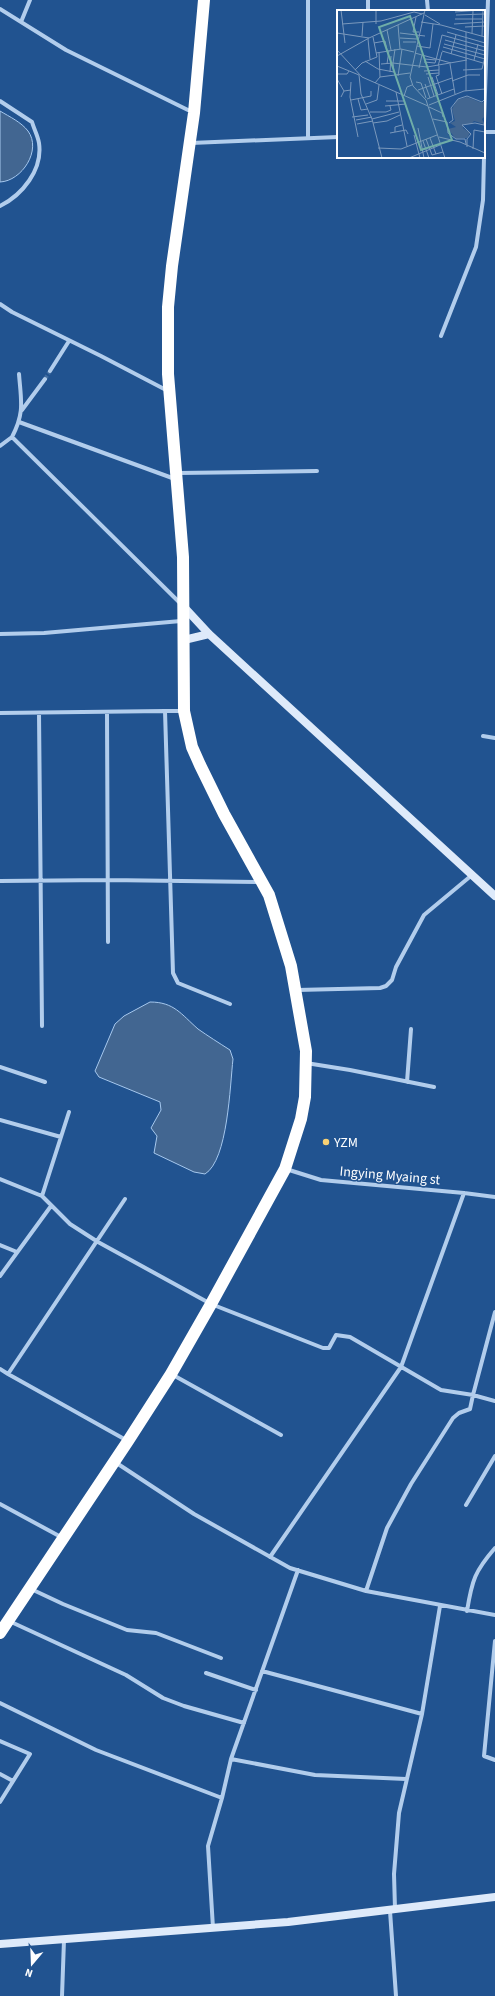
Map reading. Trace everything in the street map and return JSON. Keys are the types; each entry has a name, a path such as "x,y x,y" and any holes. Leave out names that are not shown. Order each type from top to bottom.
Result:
{"highway":[{"path":"0,1633 128,1441 171,1374 212,1304 285,1169 301,1119 305,1097 306,1064 291,966 269,895 224,814 200,765 192,747 184,711 183,557 167,340 168,307 172,266 194,113 204,0"}],"main road":[{"path":"184,607 209,634 495,896"},
{"path":"184,640 209,634"},
{"path":"0,1944 213,1928 393,1911 495,1897"}],"street":[{"path":"21,22 30,0"},
{"path":"308,0 308,138"},
{"path":"427,0 428,10"},
{"path":"485,92 488,0"},
{"path":"0,9 66,50 194,113"},
{"path":"0,101 32,122 39,144 37,161 29,183 13,200 0,206"},
{"path":"189,143 337,136"},
{"path":"441,336 476,247 483,200 484,158"},
{"path":"0,304 12,312 69,342 101,356 170,392"},
{"path":"50,371 69,342"},
{"path":"0,446 12,437 19,422 22,410 19,374"},
{"path":"22,410 45,379"},
{"path":"19,422 177,477 317,471"},
{"path":"12,437 184,607"},
{"path":"0,634 44,633 184,620"},
{"path":"166,711 173,973 175,980 183,985 230,1004"},
{"path":"0,713 184,711"},
{"path":"107,712 108,942"},
{"path":"39,713 42,1026"},
{"path":"483,736 495,738"},
{"path":"295,990 380,988 386,986 392,980 396,967 424,915 473,875"},
{"path":"0,881 170,880 262,882"},
{"path":"408,1082 411,1029"},
{"path":"306,1064 350,1070 434,1087"},
{"path":"0,1067 45,1082"},
{"path":"42,1196 69,1112"},
{"path":"0,1120 61,1137"},
{"name":"Ingying Myaing st","path":"285,1169 321,1180 464,1192 495,1197"},
{"path":"0,1179 42,1196 70,1224 98,1242 212,1304 323,1348 329,1348 336,1335 350,1337 441,1390 473,1395 495,1401"},
{"path":"270,1557 401,1367 464,1192"},
{"path":"8,1374 125,1200"},
{"path":"0,1276 52,1206"},
{"path":"0,1245 17,1252"},
{"path":"366,1591 387,1528 399,1505 453,1418 459,1413 470,1409 495,1312"},
{"path":"0,1369 128,1441"},
{"path":"171,1374 281,1435"},
{"path":"466,1505 495,1456"},
{"path":"114,1462 194,1514 270,1557 298,1570 366,1591 440,1606 495,1615"},
{"path":"0,1504 63,1538"},
{"path":"467,1611 472,1582 482,1562 495,1548"},
{"path":"213,1928 208,1846 222,1798 231,1759 298,1570"},
{"path":"29,1588 63,1604 127,1630 156,1633 221,1658"},
{"path":"396,1996 393,1911 394,1866 399,1813 422,1714 440,1606"},
{"path":"8,1620 126,1675 163,1698 184,1706 244,1723"},
{"path":"495,1641 484,1756 495,1760"},
{"path":"262,1671 422,1714"},
{"path":"206,1673 256,1690"},
{"path":"0,1703 96,1750 222,1798"},
{"path":"0,1741 30,1754 0,1802"},
{"path":"231,1759 315,1775 406,1778"},
{"path":"0,1774 14,1781"},
{"path":"62,1996 64,1940"}],"water":[{"path":"0,111 22,125 28,131 32,139 33,147 28,163 22,170 16,176 0,182"},
{"path":"150,1002 165,1004 177,1010 198,1029 230,1050 233,1059 229,1103 223,1138 219,1154 213,1166 205,1174 194,1172 154,1153 157,1136 151,1128 161,1110 160,1102 99,1077 95,1071 115,1024 124,1016"}],"tunnel":[{"path":"45,379 50,371"}],"place":[{"name":"YZM","path":"326,1142"}]}
